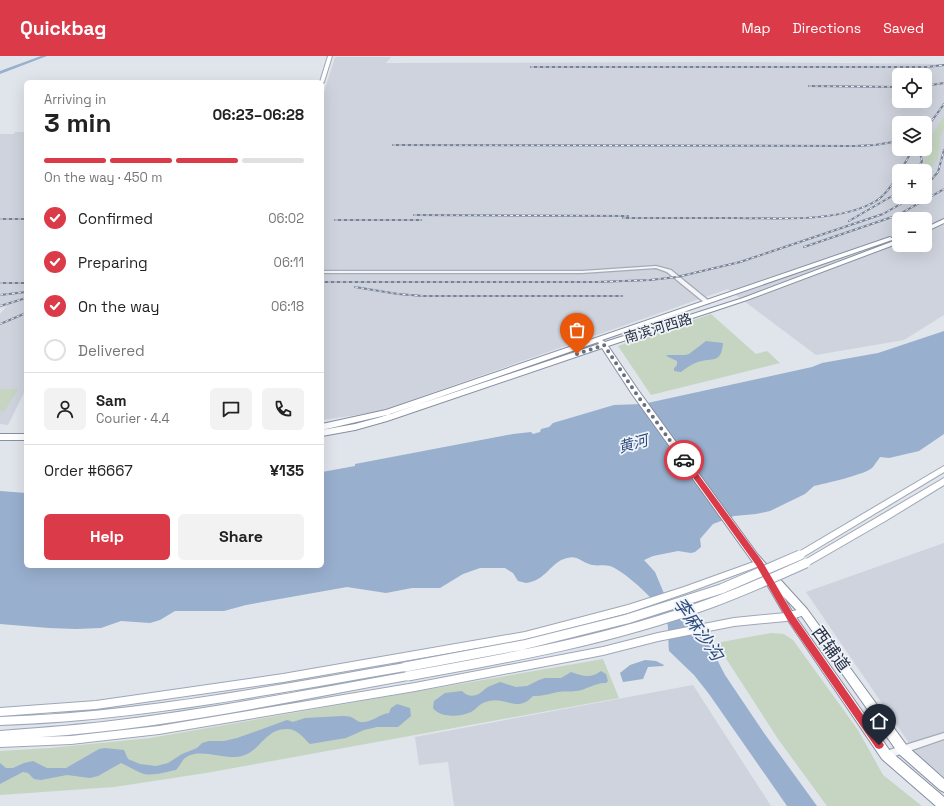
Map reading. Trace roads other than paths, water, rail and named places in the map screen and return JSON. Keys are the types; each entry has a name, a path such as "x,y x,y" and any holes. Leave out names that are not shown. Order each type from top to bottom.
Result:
{"highway":[{"path":"932,222 944,216"},
{"path":"932,227 944,221"},
{"name":"南滨河西路","path":"598,338 892,238"},
{"name":"南滨河西路","path":"324,433 355,427 384,419 745,299 892,244"},
{"path":"324,427 388,412 598,338 635,392 757,560"},
{"path":"0,431 24,431"},
{"path":"0,437 24,437"},
{"name":"西辅道","path":"757,560 804,612 903,750 944,786"},
{"name":"西辅道","path":"757,560 790,616 886,755 944,805"}],"main road":[{"path":"323,80 330,56"},
{"path":"0,734 80,729 218,710 407,672 621,621 721,589 800,555 944,470"},
{"path":"0,721 79,717 118,713 407,672 493,662 566,646 632,629 728,598 780,576 806,563 884,518 944,480"},
{"path":"0,712 96,705 283,678 525,636 628,609 686,590 757,560"},
{"path":"0,743 71,740 159,730 423,685 603,651 658,637 734,622 790,616 804,612"}],"street":[{"path":"324,272 582,272 656,267 669,271 707,302"},
{"path":"886,755 944,736"}],"water":[{"name":"黄河","path":"944,331 944,434 919,451 889,458 880,457 873,467 863,473 814,486 805,494 770,511 734,516 713,524 700,539 701,547 695,552 691,553 678,551 653,556 644,560 655,572 671,610 678,618 709,644 725,675 764,733 817,806 787,806 709,694 694,675 669,651 667,621 659,607 651,598 617,569 607,565 592,565 576,558 570,557 561,560 544,575 526,583 518,581 513,573 505,568 480,568 463,574 440,588 412,588 386,593 347,587 246,605 224,611 175,611 160,620 150,623 121,621 101,628 76,629 0,624 0,491 24,493 24,568 324,568 324,472 355,466 355,464 513,434 531,432 533,434 540,432 541,429 549,427 553,423 614,405 643,404 812,367 822,363 878,353"},
{"path":"706,341 723,343 722,350 718,357 696,363 681,372 674,371 677,361 666,356 689,354"},
{"path":"645,660 656,661 664,665 648,667 643,679 623,682 620,673 630,665"},
{"path":"601,671 606,674 608,681 606,683 576,691 533,696 528,701 522,703 517,704 495,700 489,701 481,704 471,712 456,716 440,714 433,708 434,701 445,693 462,691 468,695 474,696 488,687 500,682 516,687 527,686 545,678 561,678 571,672 583,676 590,676"},
{"path":"397,704 410,708 411,716 398,727 377,727 364,730 346,738 310,744 292,729 280,730 268,736 254,750 242,756 227,757 203,753 195,754 183,760 176,770 163,773 145,774 121,763 98,776 90,778 67,775 41,780 34,779 28,773 23,772 0,784 0,763 6,768 13,768 33,761 47,768 66,768 99,749 105,748 124,750 128,759 140,764 156,766 168,763 182,754 197,748 202,743 237,738 287,720 293,722 305,718 344,716 360,722 366,722 389,713 391,708"}],"waterway":[{"path":"0,73 45,56"}],"railway":[{"path":"531,67 927,67 944,65"},
{"path":"932,85 944,83"},
{"path":"809,86 892,87"},
{"path":"932,120 944,104"},
{"path":"393,145 855,146 892,142"},
{"path":"932,179 938,172 944,150"},
{"path":"623,218 808,218 844,213 861,208 882,197 897,177 909,156"},
{"path":"920,164 922,161 921,156"},
{"path":"804,247 898,215 944,189"},
{"path":"849,221 892,196"},
{"path":"324,282 597,282 650,280 677,277 740,262 883,214 901,204"},
{"path":"414,215 628,216"},
{"path":"0,219 24,219"},
{"path":"335,220 421,220"},
{"path":"0,283 24,283"},
{"path":"355,287 398,294 423,296 622,296"},
{"path":"0,295 24,292"},
{"path":"0,306 24,299"},
{"path":"0,324 24,314"}],"water label":[{"name":"李麻沙沟","path":"698,629"}]}
